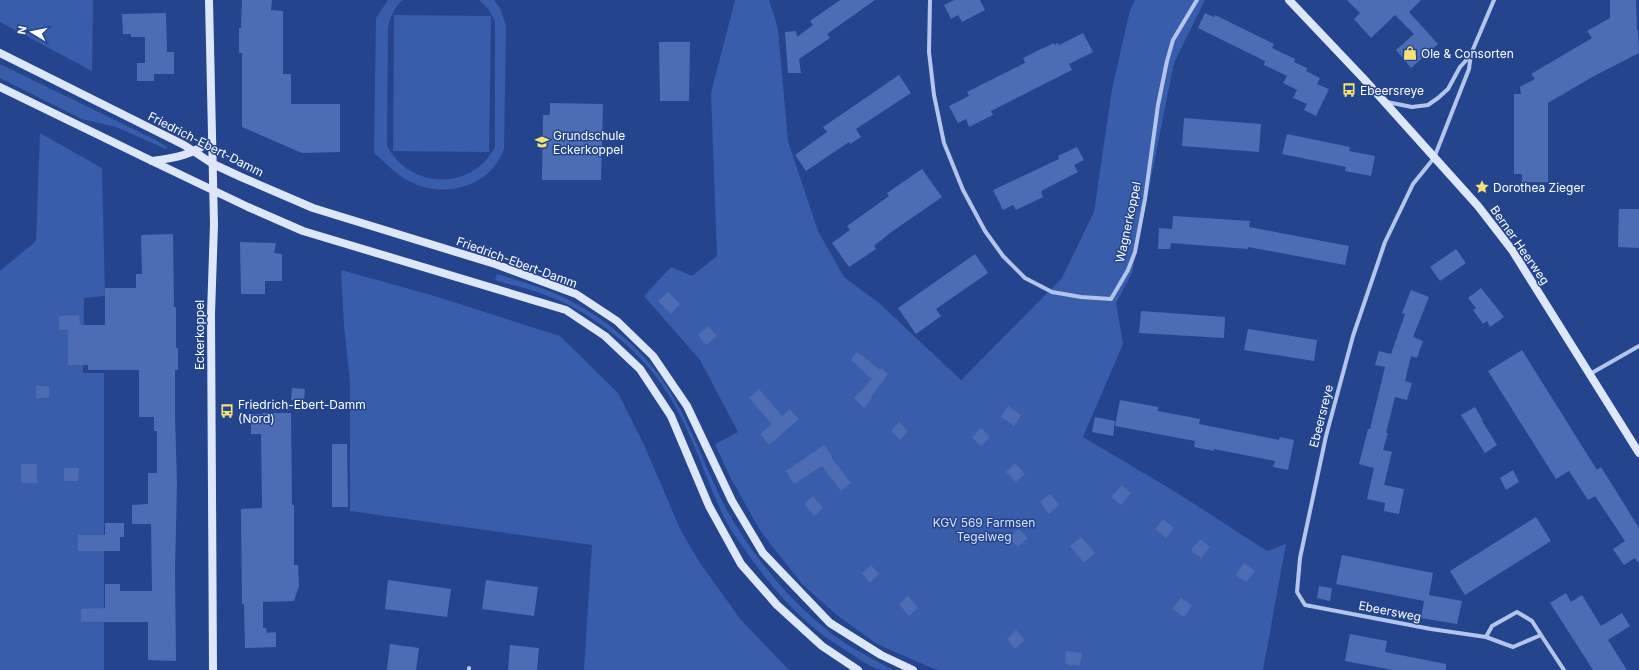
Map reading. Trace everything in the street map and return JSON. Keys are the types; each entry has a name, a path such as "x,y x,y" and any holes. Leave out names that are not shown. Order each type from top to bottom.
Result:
{"main road":[{"name":"Eckerkoppel","path":"209,0 214,247 211,314 213,670"},
{"name":"Berner Heerweg","path":"1289,0 1384,101 1478,206 1512,250 1639,454"},
{"name":"Friedrich-Ebert-Damm","path":"0,53 184,145 213,164 313,208 495,264 576,294 617,321 653,356 687,406 732,501 763,552 830,623 881,655 913,670"},
{"path":"0,87 152,162 303,230 566,310 605,336 640,369 672,416 709,506 741,564 777,605 822,646 858,670"},
{"path":"152,162 184,156 194,152 212,140"}],"street":[{"name":"Wagnerkoppel","path":"930,0 929,52 934,95 944,142 963,190 985,231 1003,256 1025,278 1052,292 1081,297 1111,298 1128,270 1134,252 1145,199 1158,105 1167,60 1173,40 1197,0"},
{"name":"Ebeersreye","path":"1298,592 1300,558 1326,436 1353,336 1385,242 1413,184 1434,158 1469,69 1471,54 1494,0"},
{"name":"Ebeersreye","path":"1384,101 1412,107 1428,105 1448,89 1460,66 1471,54"},
{"path":"1590,374 1639,346"},
{"name":"Ebeersweg","path":"1298,592 1305,605 1431,629 1486,637 1513,647 1541,635"},
{"path":"1486,637 1492,626 1517,612 1532,621 1564,670"}],"green space":[{"path":"0,0 93,0 92,71 0,22"},
{"path":"388,0 403,0 393,12 388,27 387,146 402,165 412,172 434,179 457,178 468,174 489,157 495,147 495,21 488,9 479,0 494,0 500,8 506,25 504,149 497,162 488,173 463,187 435,189 421,186 398,174 374,153 376,18"},
{"name":"KGV 569 Farmsen Tegelweg","path":"735,0 769,0 778,29 788,141 818,231 844,277 879,303 961,380 1062,278 1094,212 1112,89 1130,10 1135,0 1205,0 1174,63 1132,273 1116,303 1123,344 1083,437 1174,491 1267,551 1286,544 1263,670 938,670 877,644 838,616 802,584 761,532 730,477 715,444 738,432 700,360 644,296 671,267 692,276 717,256 711,93"},
{"path":"394,15 491,16 489,152 393,151"},
{"path":"0,64 156,140 167,147 166,149 116,127 82,119 0,78"},
{"path":"40,133 102,168 105,296 84,298 83,373 104,373 104,670 0,670 0,271 36,241"},
{"path":"341,270 431,295 560,336 618,393 645,447 681,531 700,563 741,620 789,670 584,670 592,545 350,511 350,382 344,326"},
{"path":"497,274 540,287 583,308 616,330 645,358 669,390 679,407 715,486 731,517 763,564 788,594 817,622 848,645 893,670 881,670 871,666 825,636 799,615 765,577 726,521 693,443 668,393 636,354 610,331 581,312 546,295 495,280"}],"building":[{"path":"242,0 272,0 271,10 283,11 283,74 291,74 291,104 340,104 340,152 302,153 242,127 242,53 239,53 239,28 241,28"},
{"path":"840,0 875,0 827,34 830,38 799,59 801,73 788,73 785,32 796,31 797,37 813,25 810,21"},
{"path":"954,0 980,0 985,10 962,22 958,15 951,19 944,5"},
{"path":"1347,0 1421,0 1409,12 1438,44 1411,68 1396,50 1414,34 1395,15 1371,38 1354,19 1360,13"},
{"path":"1610,0 1636,0 1639,53 1594,76 1548,103 1548,182 1522,182 1522,174 1514,174 1514,94 1521,94 1520,87 1535,79 1531,74 1592,38 1587,31 1610,18"},
{"path":"166,13 167,52 174,52 174,74 154,74 154,81 137,81 137,63 145,63 145,37 131,37 131,34 123,34 122,14"},
{"path":"1205,13 1214,17 1215,15 1274,44 1272,48 1295,59 1294,62 1307,68 1306,71 1320,78 1317,84 1329,89 1316,116 1304,110 1307,104 1293,98 1297,90 1283,83 1287,76 1264,65 1265,61 1198,28"},
{"path":"1083,33 1093,52 1069,64 1072,70 991,111 993,115 969,127 966,119 958,123 949,106 969,96 967,92 1025,63 1023,58 1054,43 1055,45 1058,43 1059,45"},
{"path":"659,42 690,42 689,101 660,101"},
{"path":"899,75 911,93 856,129 861,137 850,144 849,142 806,171 795,155 827,132 823,127"},
{"path":"550,103 603,104 601,180 542,180 543,115 550,115"},
{"path":"1184,118 1261,124 1259,152 1182,146"},
{"path":"1287,134 1350,147 1349,151 1375,156 1371,176 1345,171 1346,167 1282,154"},
{"path":"1077,147 1084,160 1074,165 1078,172 1041,191 1043,197 1016,210 1013,205 1003,210 993,190 1059,159 1058,156"},
{"path":"922,169 942,197 890,233 874,246 876,249 849,267 832,243 850,230 847,226 889,196 887,193"},
{"path":"1619,209 1639,209 1639,248 1618,247"},
{"path":"1173,216 1250,221 1249,227 1349,246 1345,265 1248,247 1248,249 1171,243 1170,249 1158,249 1159,228 1172,229"},
{"path":"173,234 174,307 176,307 176,348 178,348 178,370 175,370 177,483 175,571 176,661 148,660 148,622 81,622 81,609 105,608 105,584 120,584 120,591 152,591 151,524 132,524 132,505 148,504 148,473 157,473 157,431 154,431 154,417 139,417 139,370 88,370 88,365 68,365 68,330 59,330 59,316 79,315 80,325 105,325 105,288 136,288 136,274 142,274 141,235"},
{"path":"240,242 276,243 274,253 282,254 282,281 265,281 265,294 241,294"},
{"path":"1456,249 1466,263 1440,281 1430,267"},
{"path":"975,254 988,273 936,309 941,316 916,334 898,308"},
{"path":"1481,288 1504,317 1490,327 1487,321 1483,324 1473,310 1476,308 1468,298"},
{"path":"1411,290 1429,297 1413,337 1423,341 1417,358 1411,356 1405,381 1412,383 1407,400 1395,397 1383,450 1392,452 1384,485 1404,489 1399,514 1384,511 1385,503 1367,499 1374,468 1359,464 1368,429 1370,429 1385,367 1375,365 1379,351 1391,354 1405,314 1402,313"},
{"path":"668,292 680,304 671,314 658,301"},
{"path":"1141,311 1225,317 1224,338 1139,333"},
{"path":"708,326 717,336 706,345 698,335"},
{"path":"1248,329 1317,340 1314,361 1244,350"},
{"path":"1522,350 1597,470 1601,467 1639,528 1639,564 1635,558 1624,565 1613,549 1625,541 1595,496 1588,500 1569,471 1556,479 1488,371"},
{"path":"857,352 880,370 882,368 888,374 864,408 854,398 872,379 851,360"},
{"path":"36,386 49,386 49,398 36,398"},
{"path":"292,388 305,389 304,401 291,400"},
{"path":"759,389 782,416 790,409 799,419 769,445 760,434 772,424 749,398"},
{"path":"1120,400 1158,407 1158,411 1200,419 1199,424 1279,440 1280,437 1294,440 1288,470 1273,467 1275,461 1214,449 1214,451 1194,447 1195,441 1115,426"},
{"path":"1008,406 1021,415 1014,426 1001,417"},
{"path":"1475,407 1497,445 1485,453 1461,415"},
{"path":"291,413 294,565 298,565 299,586 294,601 263,602 263,628 266,628 267,633 276,632 276,647 245,648 244,604 242,604 241,509 262,508 261,434 251,434 251,414"},
{"path":"1095,417 1115,421 1113,436 1092,432"},
{"path":"899,422 908,431 900,440 891,431"},
{"path":"981,428 990,437 981,446 972,437"},
{"path":"332,444 347,444 348,507 332,507"},
{"path":"824,445 832,456 831,457 851,483 841,491 822,466 794,484 786,471"},
{"path":"1015,463 1025,474 1016,482 1006,472"},
{"path":"21,464 37,464 37,483 21,483"},
{"path":"64,468 79,468 78,481 64,481"},
{"path":"1513,470 1519,482 1506,490 1500,478"},
{"path":"1122,485 1131,493 1121,505 1111,497"},
{"path":"1050,494 1059,505 1049,514 1040,502"},
{"path":"813,496 823,508 814,516 804,504"},
{"path":"1536,517 1551,541 1465,595 1450,571"},
{"path":"1163,519 1174,528 1166,538 1155,529"},
{"path":"105,523 124,523 124,537 120,537 120,551 78,551 78,535 105,535"},
{"path":"1019,529 1028,538 1018,547 1009,538"},
{"path":"1081,537 1095,553 1084,563 1070,546"},
{"path":"1200,539 1210,547 1201,558 1191,550"},
{"path":"1342,555 1433,573 1429,595 1462,601 1457,624 1421,618 1424,601 1336,584"},
{"path":"1244,563 1255,571 1246,582 1236,575"},
{"path":"871,565 879,574 870,583 862,573"},
{"path":"388,580 451,589 447,617 385,609"},
{"path":"486,580 538,587 534,616 482,609"},
{"path":"1319,586 1332,588 1330,601 1317,598"},
{"path":"1566,593 1571,602 1582,595 1601,626 1622,613 1630,626 1608,640 1627,670 1593,670 1550,603"},
{"path":"908,596 918,608 909,616 899,604"},
{"path":"1181,598 1192,606 1184,617 1172,609"},
{"path":"1016,630 1025,640 1015,649 1007,639"},
{"path":"1350,634 1387,641 1385,652 1446,664 1446,670 1393,670 1345,661"},
{"path":"390,644 419,648 416,670 387,670"},
{"path":"510,645 539,648 537,670 508,670"},
{"path":"1066,651 1082,653 1080,666 1065,664"}],"place":[{"name":"Ole & Consorten","path":"1410,53"},
{"name":"Ebeersreye","path":"1349,90"},
{"name":"Grundschule Eckerkoppel","path":"542,142"},
{"name":"Dorothea Zieger","path":"1482,187"},
{"name":"Friedrich-Ebert-Damm (Nord)","path":"227,411"}]}
